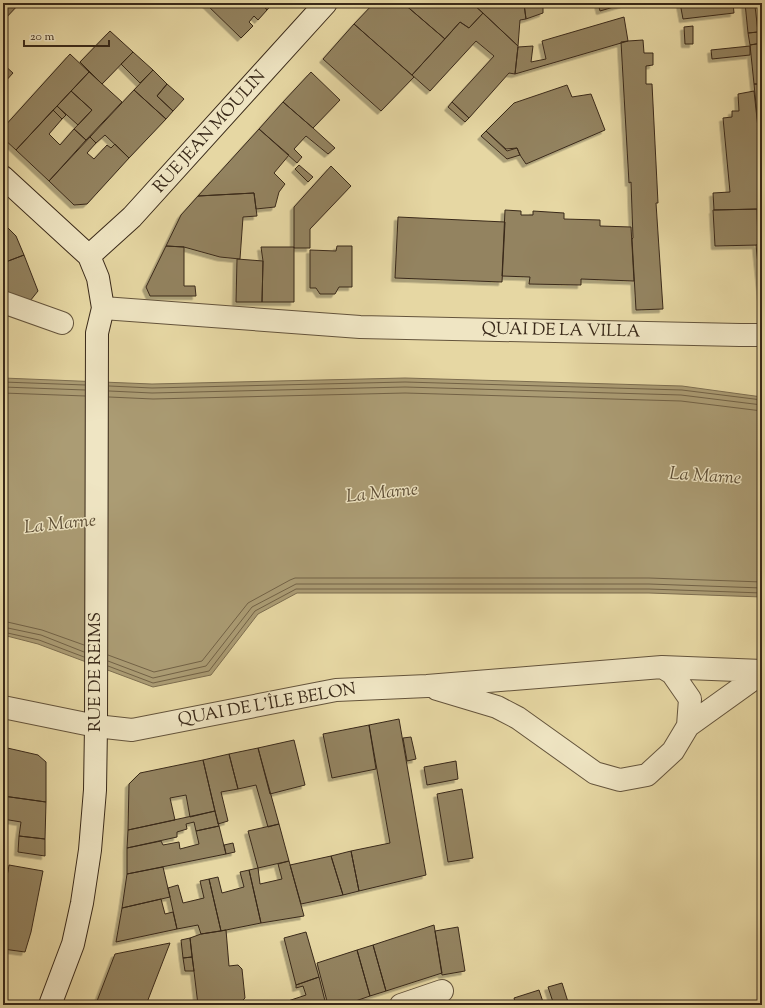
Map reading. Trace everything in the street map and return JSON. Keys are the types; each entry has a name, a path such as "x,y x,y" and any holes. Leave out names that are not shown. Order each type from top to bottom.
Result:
{"street":[{"name":"RUE JEAN MOULIN","path":"89,256 132,217 326,3"},
{"path":"3,177 89,256 98,278 103,308"},
{"path":"3,302 62,322"},
{"name":"QUAI DE LA VILLA","path":"103,308 360,327 762,335"},
{"name":"RUE DE REIMS","path":"50,1005 73,944 83,896 90,850 94,790 97,698 98,333 103,308"},
{"name":"QUAI DE L'ÎLE BELON","path":"3,707 96,726 132,730 336,690 427,686 662,666 762,672"},
{"name":"QUAI DE L'ÎLE BELON","path":"662,666 672,673 690,699 688,726"},
{"name":"QUAI DE L'ÎLE BELON","path":"427,686 497,707 518,718 595,773 620,780 647,775 673,751 688,726 762,672"},
{"path":"401,1005 442,991"}],"water":[{"name":"La Marne","path":"3,378 152,384 405,378 682,386 762,397 762,597 649,593 297,593 258,614 211,675 153,687 38,644 3,635"}],"building":[{"path":"3,3 20,3 3,21"},
{"path":"205,3 261,3 267,10 258,20 254,16 249,22 253,26 241,38"},
{"path":"261,3 273,3 267,10"},
{"path":"374,3 403,3 445,39 412,75 354,24"},
{"path":"403,3 472,3 483,13 469,28 460,22 445,39"},
{"path":"472,3 507,3 508,5 524,5 526,19 520,20 518,46"},
{"path":"524,3 543,3 543,13 526,19"},
{"path":"598,3 624,3 624,4 600,11"},
{"path":"680,3 733,3 734,13 683,19"},
{"path":"745,3 751,3 751,6 755,6 758,32 748,33"},
{"path":"483,13 518,46 515,74 509,73 469,118 452,102 494,56 476,41 430,91 412,75 460,22 469,28"},
{"path":"624,17 628,41 515,74 518,47 533,46 531,62 546,59 542,41"},
{"path":"354,24 414,77 381,111 323,59"},
{"path":"693,26 693,44 685,44 684,27"},
{"path":"110,31 133,52 102,84 80,62"},
{"path":"762,32 762,43 750,45 748,33"},
{"path":"643,40 644,53 653,53 653,65 646,66 646,84 652,84 658,203 656,203 663,309 636,310 632,239 631,182 629,183 621,42"},
{"path":"762,43 762,84 754,84 750,45"},
{"path":"750,46 750,55 712,59 711,50"},
{"path":"133,52 153,70 140,83 121,64"},
{"path":"70,54 89,72 16,150 3,138 3,128"},
{"path":"3,64 13,73 3,84"},
{"path":"153,70 167,84 157,96 173,111 166,119 134,90"},
{"path":"89,72 122,102 86,140 74,129 92,110 71,91"},
{"path":"311,72 340,100 313,128 283,102"},
{"path":"167,84 184,99 173,111 157,96"},
{"path":"754,84 762,84 762,145 760,145"},
{"path":"567,85 572,97 591,94 605,130 526,164 517,148 506,149 486,131 514,103"},
{"path":"134,90 166,119 129,158 105,135 96,143 90,137"},
{"path":"71,91 92,110 78,125 57,106"},
{"path":"754,91 762,165 762,209 714,210 713,193 730,192 723,118 732,117 732,111 739,111 738,94"},
{"path":"283,102 335,148 328,154 306,136 294,149 302,157 297,163 259,129"},
{"path":"452,102 469,118 465,122 448,107"},
{"path":"57,106 66,115 62,119 53,110"},
{"path":"53,110 62,119 49,134 60,145 74,129 86,140 49,181 16,150"},
{"path":"259,129 289,155 274,173 285,184 279,192 275,207 256,209 254,193 198,196"},
{"path":"486,131 507,151 517,148 520,155 507,159 481,136"},
{"path":"90,137 96,143 87,153 94,159 107,145 111,148 115,144 129,158 87,204 74,205 49,181"},
{"path":"299,165 313,177 308,182 295,169"},
{"path":"331,166 351,186 310,229 310,248 294,248 294,207"},
{"path":"254,193 257,216 243,217 240,259 220,257 184,247 166,246 181,215 198,196"},
{"path":"757,209 758,245 715,246 713,210"},
{"path":"505,210 521,211 521,215 533,215 533,211 564,213 564,219 600,220 600,226 631,227 634,281 581,279 581,285 529,284 530,277 502,276"},
{"path":"398,217 505,222 502,282 395,278"},
{"path":"3,223 16,236 24,255 3,263"},
{"path":"762,244 762,303 756,245"},
{"path":"166,246 184,247 184,286 195,286 196,296 150,296 146,287"},
{"path":"337,246 352,246 352,287 339,287 335,294 320,294 316,288 310,288 310,250 336,251"},
{"path":"261,247 294,247 294,302 262,302 263,261"},
{"path":"24,255 38,291 30,301 3,291 3,263"},
{"path":"237,259 263,261 262,302 236,302"},
{"path":"399,719 426,875 359,891 351,851 390,843 369,725"},
{"path":"369,725 376,769 332,778 323,734"},
{"path":"411,737 416,759 407,761 403,738"},
{"path":"294,740 305,785 270,794 258,748"},
{"path":"3,747 38,755 46,762 46,802 3,796"},
{"path":"258,748 279,824 268,827 256,785 238,789 229,754"},
{"path":"229,754 238,789 221,792 228,821 218,824 203,760"},
{"path":"203,760 215,811 190,817 186,795 170,798 175,820 128,830 129,784 140,773"},
{"path":"456,761 458,779 427,785 424,767"},
{"path":"462,789 473,858 448,862 437,794"},
{"path":"3,796 46,802 45,839 19,836 21,822 3,819"},
{"path":"215,811 219,826 196,831 194,822 186,824 187,829 177,832 177,837 127,848 128,830"},
{"path":"279,824 289,861 258,868 248,831"},
{"path":"219,826 226,854 127,874 127,848 161,841 163,845 179,842 180,849 199,844 196,831"},
{"path":"19,836 45,839 45,856 18,852"},
{"path":"233,843 235,852 226,854 224,845"},
{"path":"351,851 359,891 343,895 331,856"},
{"path":"331,856 343,895 301,904 290,865"},
{"path":"289,861 304,916 261,923 249,870 258,868 260,884 282,879 278,864"},
{"path":"9,865 43,871 31,932 25,952 3,949 3,900"},
{"path":"163,867 170,897 122,908 127,874"},
{"path":"3,869 8,870 3,900"},
{"path":"249,870 261,923 221,931 209,879 218,877 222,893 244,887 240,872"},
{"path":"209,879 221,931 201,934 198,925 177,929 168,888 178,885 183,903 204,898 200,881"},
{"path":"161,899 165,914 173,912 177,929 116,942 122,908"},
{"path":"434,925 442,973 386,991 373,945"},
{"path":"458,927 465,971 442,975 435,931"},
{"path":"226,930 229,966 238,965 242,969 245,998 241,1002 232,1003 232,1005 198,1005 190,938 201,934"},
{"path":"306,932 319,977 296,985 284,938"},
{"path":"190,938 192,957 183,958 181,940"},
{"path":"170,943 146,1005 109,1005 97,1001 115,954"},
{"path":"373,945 386,991 370,996 357,950"},
{"path":"357,950 370,996 344,1005 328,1005 317,963"},
{"path":"192,957 194,971 185,971 183,958"},
{"path":"319,977 326,1005 276,1005 306,995 303,986 296,988 296,985"},
{"path":"562,983 569,1005 554,1005 548,987"},
{"path":"539,990 544,1005 516,1005 514,998"}]}
